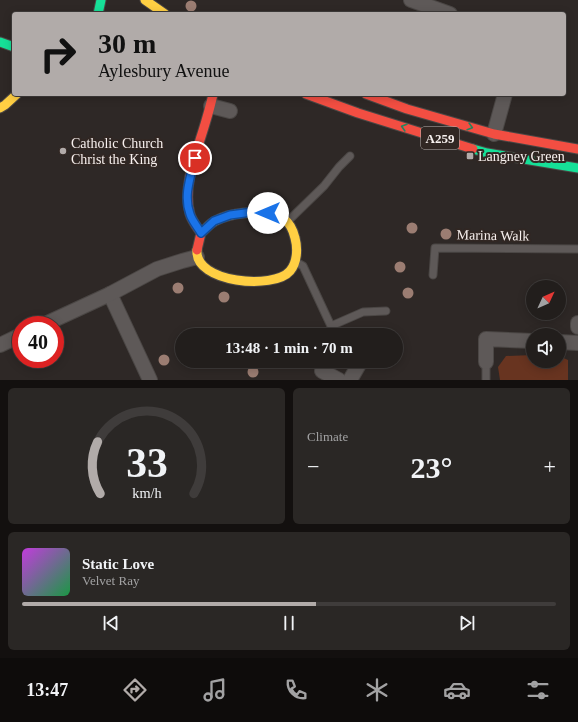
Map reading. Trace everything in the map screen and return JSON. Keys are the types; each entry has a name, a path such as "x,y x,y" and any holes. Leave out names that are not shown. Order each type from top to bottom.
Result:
{"main road":[{"path":"98,12 100,0"},
{"path":"145,0 162,12"},
{"path":"0,42 12,46"},
{"path":"0,108 15,96"},
{"name":"A259","path":"311,96 358,113 487,153 578,168"},
{"name":"A259","path":"371,96 407,109 494,134 578,149"},
{"path":"201,233 190,215 187,200 189,181 212,100"},
{"path":"259,211 276,214 288,221 296,238 297,254 295,262 288,272 276,278 263,281 222,278 203,268 197,257 197,249 201,233 214,221 230,215 259,211"}],"street":[{"path":"411,0 444,12"},
{"path":"494,134 504,96"},
{"path":"212,100 230,111"},
{"path":"62,316 157,270 197,257"},
{"path":"110,294 150,380"},
{"path":"0,345 12,339"},
{"path":"486,362 486,339 526,341"},
{"path":"566,342 578,343"},
{"path":"350,380 357,368"},
{"path":"322,371 339,380"}],"lane":[{"path":"288,221 324,186 350,156"},
{"name":"Marina Walk","path":"433,275 435,248 578,249"},
{"path":"295,262 303,266 331,326 363,312 386,311"},
{"path":"486,362 486,380"}],"shaded area":[{"path":"526,355 526,368 566,368 566,359 568,360 568,380 500,380 498,367 506,356"}],"traffic: fast":[{"path":"98,12 101,0"},
{"path":"0,42 12,46"},
{"path":"473,149 487,153 578,168"}],"traffic: slow":[{"path":"145,0 162,12"},
{"path":"0,108 15,96"},
{"path":"197,250 199,261 208,270 221,276 236,280 253,281 281,277 290,271 296,256 295,238 290,226 283,218 267,211 237,214 222,218 213,222 201,233"}],"traffic: jam":[{"path":"197,250 201,233 193,222 190,214 188,203 189,181 212,96"},
{"path":"311,96 358,113 473,149"},
{"path":"371,96 407,109 494,134 578,149"}],"place":[{"name":"Catholic Church Christ the King","path":"63,151"},
{"name":"Langney Green","path":"470,156"}],"route":[{"path":"195,158 189,181 187,200 190,215 201,233 214,221 230,215 259,211 268,213"}]}
